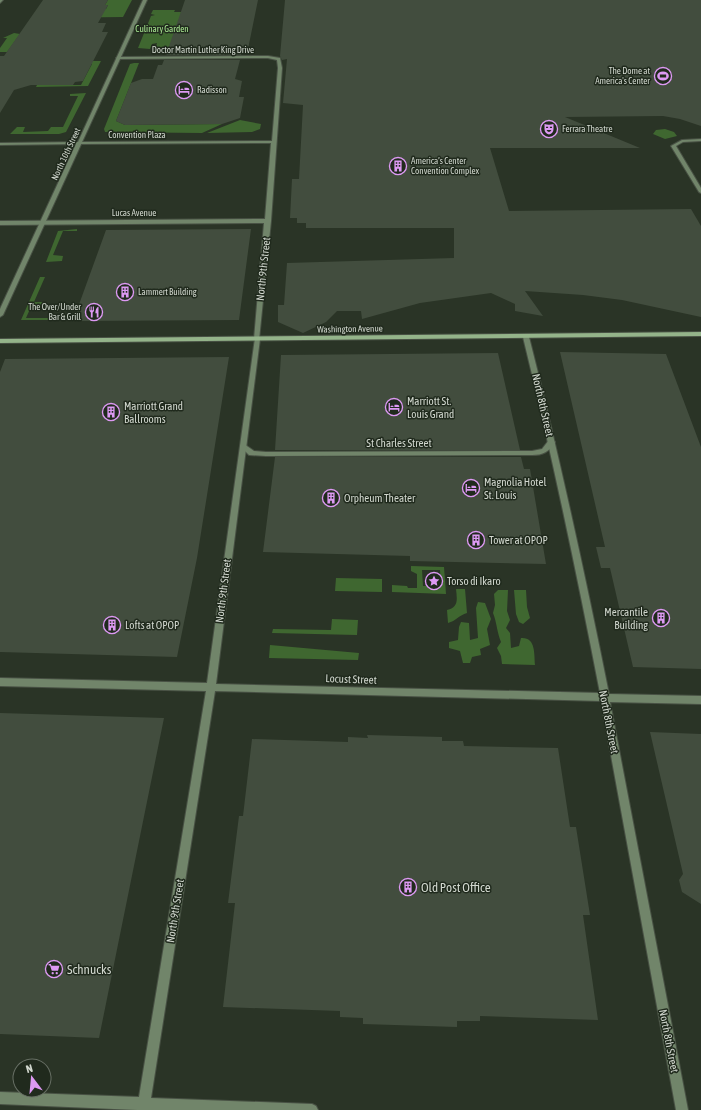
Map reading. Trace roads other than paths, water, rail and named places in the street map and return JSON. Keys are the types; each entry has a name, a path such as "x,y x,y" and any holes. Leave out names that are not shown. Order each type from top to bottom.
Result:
{"main road":[{"name":"Washington Avenue","path":"0,341 701,334"}],"street":[{"name":"North 10th Street","path":"0,314 145,0"},
{"name":"Doctor Martin Luther King Drive","path":"118,58 268,57 279,59 280,68"},
{"name":"North 9th Street","path":"144,1106 211,688 228,552 244,446 257,339 280,68"},
{"path":"701,140 678,142 674,145 674,149 701,192"},
{"name":"Convention Plaza","path":"0,144 274,142"},
{"name":"Lucas Avenue","path":"0,222 268,221"},
{"name":"North 8th Street","path":"526,336 551,442 605,698 682,1110"},
{"name":"St Charles Street","path":"244,446 252,453 262,454 521,453 542,452 546,450 551,442"},
{"name":"Locust Street","path":"0,682 701,700"},
{"path":"0,1098 144,1106 312,1110"}],"place":[{"name":"The Dome at America's Center","path":"663,76"},
{"name":"Radisson","path":"184,90"},
{"name":"Ferrara Theatre","path":"549,129"},
{"name":"America’s Center Convention Complex","path":"398,166"},
{"name":"Lammert Building","path":"125,292"},
{"name":"The Over/Under Bar & Grill","path":"94,312"},
{"name":"Marriott St. Louis Grand","path":"394,407"},
{"name":"Marriott Grand Ballrooms","path":"111,412"},
{"name":"Magnolia Hotel St. Louis","path":"471,488"},
{"name":"Orpheum Theater","path":"331,498"},
{"name":"Tower at OPOP","path":"476,540"},
{"name":"Torso di Ikaro","path":"434,581"},
{"name":"Mercantile Building","path":"661,618"},
{"name":"Lofts at OPOP","path":"112,625"},
{"name":"Old Post Office","path":"408,887"},
{"name":"Schnucks","path":"54,969"}],"park label":[{"name":"Culinary Garden","path":"162,29"}]}
